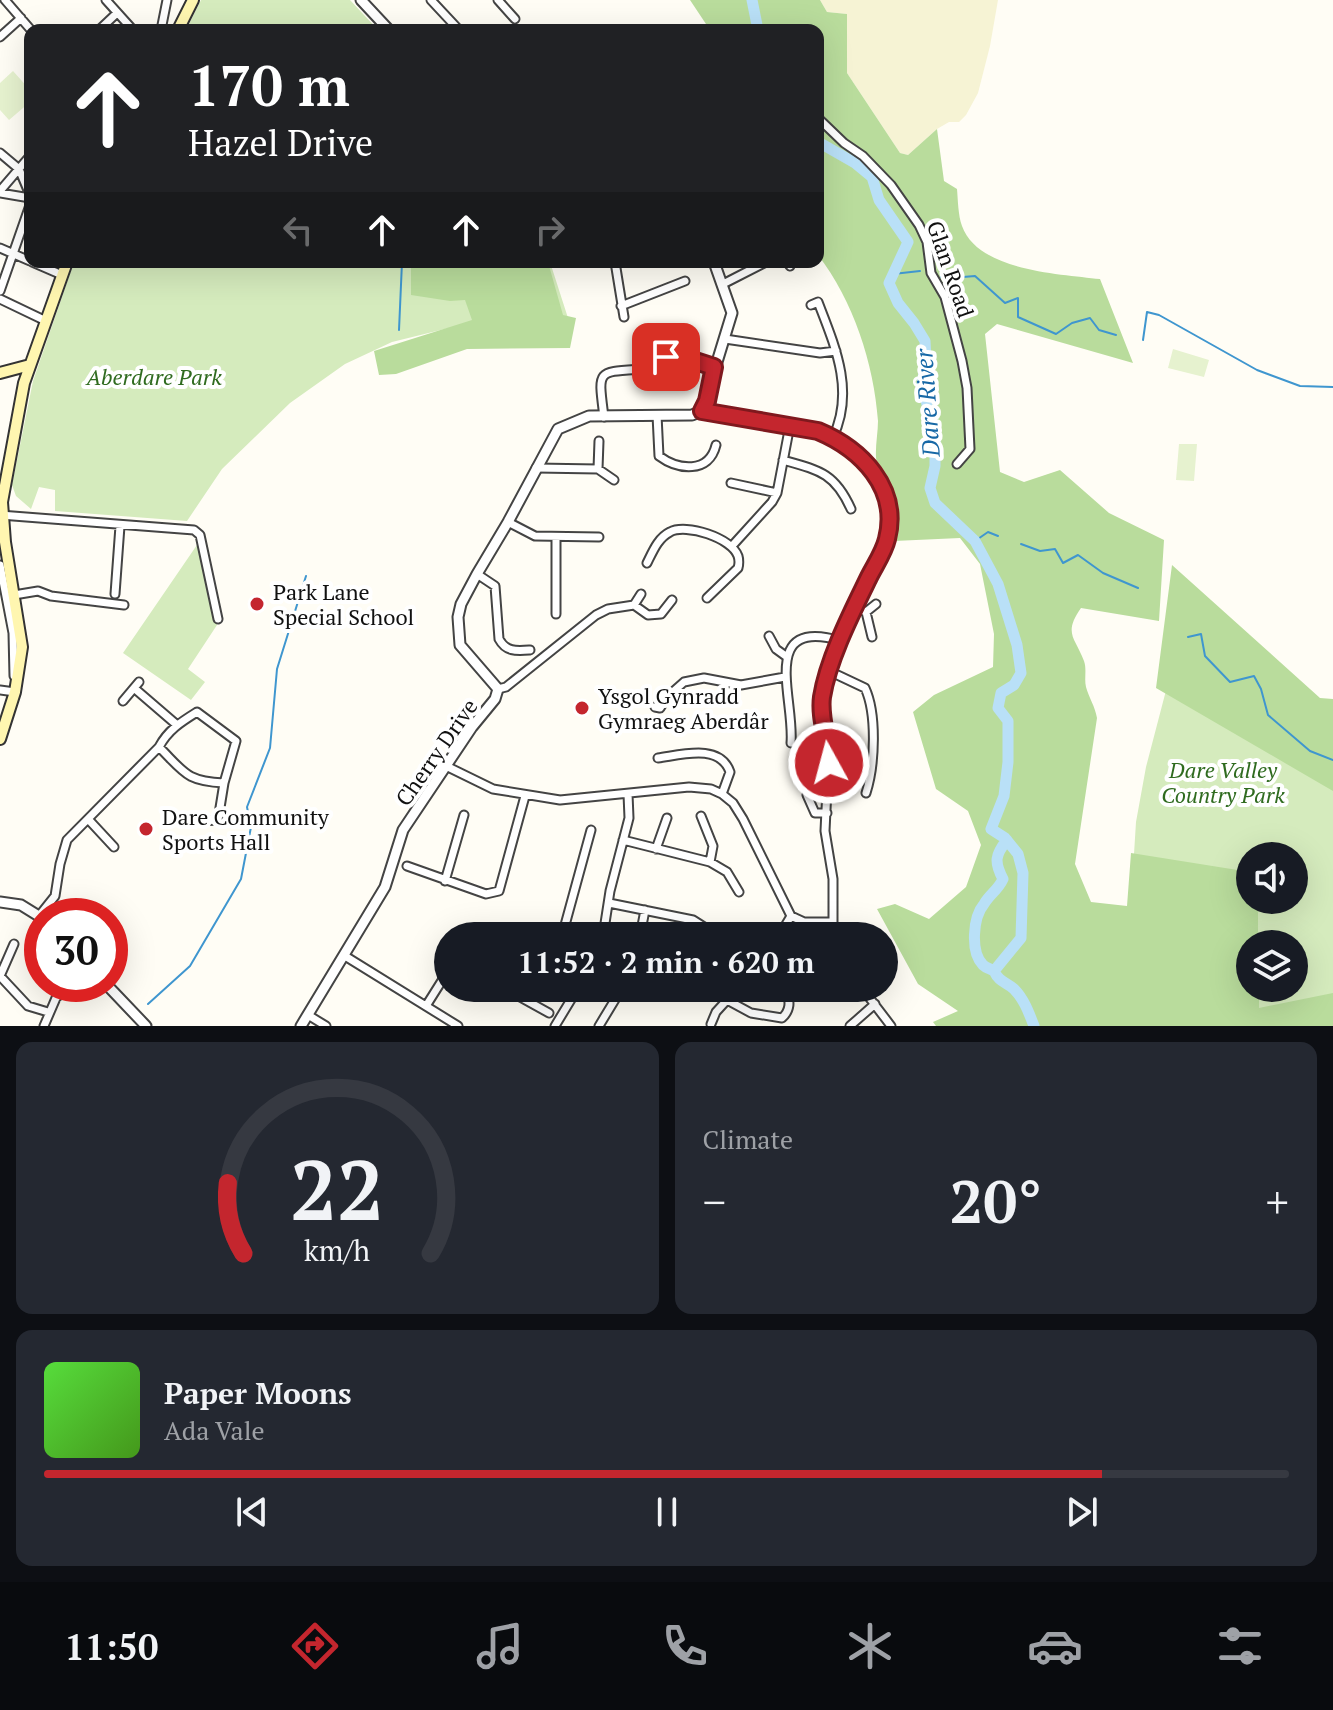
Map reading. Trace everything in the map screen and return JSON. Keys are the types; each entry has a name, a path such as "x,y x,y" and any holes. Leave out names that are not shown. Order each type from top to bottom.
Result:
{"main road":[{"path":"181,24 193,0"},
{"path":"0,739 16,689 22,647 2,543 1,515 30,365 65,268"},
{"path":"0,373 30,365"}],"street":[{"path":"5,0 26,24"},
{"path":"106,0 127,24"},
{"path":"162,24 167,0"},
{"path":"361,0 383,24"},
{"path":"431,0 453,24"},
{"path":"498,0 515,19"},
{"path":"105,24 117,13"},
{"path":"0,37 21,18"},
{"name":"Glan Road","path":"824,124 863,156 891,185 927,242 931,273 945,297 967,388 970,449 957,464"},
{"path":"0,153 19,169 24,182"},
{"path":"0,192 24,163"},
{"path":"0,192 24,196"},
{"path":"0,291 24,221"},
{"path":"0,248 24,259"},
{"path":"45,268 62,275"},
{"path":"616,268 624,317"},
{"path":"716,268 732,313 702,411 790,425 833,437 873,468 891,518 887,541 855,607 829,671 822,698 829,747 825,831 833,879 833,922"},
{"path":"723,284 754,268"},
{"path":"621,306 685,281"},
{"path":"0,299 46,321"},
{"path":"811,305 818,302 843,375 841,414 833,437"},
{"path":"725,339 820,353 836,351"},
{"path":"604,417 602,376 608,371 643,369 646,360 683,357 714,367"},
{"name":"Cherry Drive","path":"301,1026 385,887 403,830 472,727 495,699 498,689 494,681 460,645 461,604 558,429 589,416 692,415 702,411"},
{"path":"657,415 659,456 671,465 696,468 714,453 716,445"},
{"path":"732,546 765,511 777,493 790,425"},
{"path":"598,469 599,441"},
{"path":"783,460 816,469 830,477 841,487 851,509"},
{"path":"536,468 598,469 614,480"},
{"path":"731,483 777,493"},
{"path":"1,515 194,530 200,535 218,619"},
{"path":"508,522 535,536 599,537"},
{"path":"115,594 120,526"},
{"path":"647,563 657,543 679,527 697,530 732,546 739,557 738,568 707,598"},
{"path":"556,538 559,603 556,614"},
{"path":"0,565 13,633 16,689 0,690"},
{"path":"477,574 495,586 499,639 503,646 525,652"},
{"path":"14,595 38,591 51,596 124,605"},
{"path":"634,605 641,594"},
{"path":"498,689 506,687 596,615 608,609 634,605 648,615 661,614 672,600"},
{"path":"866,612 876,604"},
{"path":"855,607 866,612"},
{"path":"866,612 872,637"},
{"path":"769,636 776,649 787,657"},
{"path":"791,743 785,677 787,657 798,639 824,636 841,641"},
{"path":"829,671 865,688 872,704 867,789 858,782"},
{"path":"655,707 660,708 684,682 704,678 741,685 785,677"},
{"path":"123,701 136,685 177,725"},
{"path":"54,898 67,840 177,725 197,712 236,741 224,783 217,832"},
{"path":"670,745 671,756"},
{"path":"159,747 189,778 199,782 224,783"},
{"path":"658,758 711,754 722,758 730,772 722,794"},
{"path":"446,766 463,777 493,789 560,800 689,787 711,789 733,803 791,916 804,922"},
{"path":"606,922 629,818 628,794"},
{"path":"807,795 815,813 827,813"},
{"path":"407,866 486,894 499,891 525,796"},
{"path":"445,881 464,815"},
{"path":"701,816 713,846 710,862"},
{"path":"656,849 667,818"},
{"path":"88,819 114,847"},
{"path":"201,821 218,820"},
{"path":"566,922 591,830"},
{"path":"623,840 710,862 727,872 739,892"},
{"path":"0,902 24,907"},
{"path":"609,903 685,922"},
{"path":"643,922 645,910"},
{"path":"786,922 791,916"},
{"path":"14,944 0,976 28,1006 48,1012"},
{"path":"345,956 458,1026"},
{"path":"426,1006 434,993"},
{"path":"44,1026 54,1002"},
{"path":"123,1002 146,1026"},
{"path":"529,1002 549,1013"},
{"path":"555,1026 570,1002"},
{"path":"599,1026 614,1002"},
{"path":"711,1024 725,1002"},
{"path":"731,1002 751,1013 782,1018 787,1014 790,1002"},
{"path":"850,1026 875,1004 891,1026"},
{"path":"308,1015 326,1026"}],"shaded area":[{"path":"820,0 998,0 978,93 966,115 959,122 949,122 937,129 908,155 900,153 847,73 847,14 827,12"}],"green space":[{"path":"201,0 350,0 372,24 189,24"},
{"path":"690,0 820,0 827,12 847,14 847,73 900,153 908,155 937,129 944,181 957,189 962,226 971,241 985,253 1022,268 1100,279 1133,363 997,324 985,334 1000,472 1024,482 1060,470 1109,513 1164,540 1159,621 1081,608 1073,624 1072,635 1084,661 1086,687 1097,718 1075,864 1091,902 1127,906 1131,853 1236,870 1236,914 1258,914 1258,930 1236,930 1236,1002 1259,1002 1259,1008 1308,1002 1308,998 1333,993 1333,1026 936,1026 933,1022 958,1011 918,984 898,947 898,922 884,922 877,909 895,904 929,919 966,887 981,845 968,811 936,789 913,712 934,695 993,667 994,634 980,564 960,538 894,541 891,500 876,459 878,421 872,377 851,312 824,264 824,24 706,24"},
{"path":"13,71 24,83 24,107 9,120 0,110 0,83"},
{"name":"Aberdare Park","path":"72,268 552,268 568,318 457,326 392,342 345,364 290,403 222,469 187,521 55,511 55,490 39,487 31,509 16,496 12,485 33,381"},
{"path":"411,268 550,268 563,315 576,318 570,348 467,349 396,374 379,375 374,351 472,320 465,300 411,295"},
{"path":"1173,349 1209,360 1204,377 1168,368"},
{"path":"1179,444 1197,444 1194,481 1176,480"},
{"path":"199,542 217,625 188,669 205,682 191,700 123,653"},
{"path":"1172,565 1320,698 1333,699 1333,791 1156,688"},
{"name":"Dare Valley Country Park","path":"1169,679 1333,762 1333,1026 1158,1026 1132,886 1136,822 1146,767"}],"waterway":[{"name":"Dare River","path":"752,0 757,24"},
{"name":"Dare River","path":"824,145 872,177 879,200 908,242 889,283 898,303 925,341 922,384 935,437 935,466 930,488 935,503 975,541 998,584 1017,645 1021,673 1014,685 1001,693 998,708 1008,721 1008,762 1004,796 991,829 1005,838 1018,854 1023,873 1021,938 994,971 1021,997 1034,1026"},
{"path":"399,330 402,268"},
{"path":"893,274 920,271"},
{"path":"963,277 975,276 1005,303 1018,298 1018,317 1056,334 1072,323 1090,318 1099,330 1116,335"},
{"path":"941,277 949,278"},
{"path":"1143,340 1147,312 1159,315 1257,370 1300,386 1333,387"},
{"path":"975,541 988,532 998,536"},
{"path":"1021,544 1040,551 1055,549 1063,563 1078,555 1103,573 1138,588"},
{"path":"148,1004 190,966 241,879 251,827 247,807 270,748 277,669 306,576"},
{"path":"1188,637 1201,634 1205,656 1230,682 1254,676 1268,715 1310,751 1333,760"},
{"path":"994,971 979,959 974,934 980,910 1003,879 997,859 1007,840"}],"place":[{"name":"Park Lane Special School","path":"257,604"},
{"name":"Ysgol Gynradd Gymraeg Aberdâr","path":"582,708"},
{"name":"Dare Community Sports Hall","path":"146,829"}],"route":[{"path":"666,357 693,359 714,367 702,411 790,425 833,437 873,468 881,484 891,518 887,541 848,624 822,698 829,763"}]}
